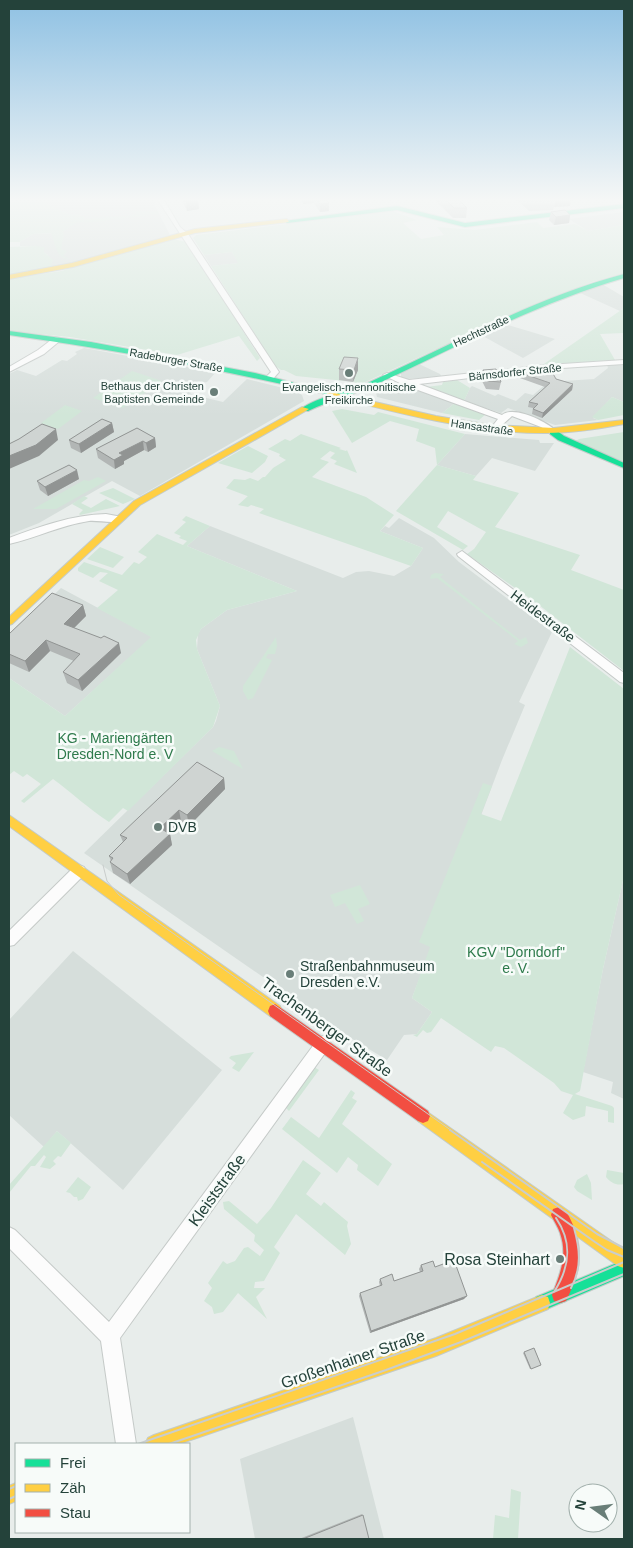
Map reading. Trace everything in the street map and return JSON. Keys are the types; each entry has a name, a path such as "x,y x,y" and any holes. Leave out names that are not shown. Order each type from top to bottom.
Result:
{"main road":[{"path":"9,276 31,272"},
{"name":"Hechtstraße","path":"9,622 143,500 290,417 388,376 547,300 596,283 624,276"},
{"name":"Radeburger Straße","path":"9,334 58,339 269,378 342,396"},
{"path":"304,386 311,399 308,408"},
{"name":"Hansastraße","path":"342,396 442,421 493,430 554,432 597,428 624,422"},
{"path":"554,432 561,438 624,466"},
{"name":"Trachenberger Straße","path":"9,820 624,1260"},
{"path":"556,1211 566,1226 573,1243 572,1267 565,1288 560,1295"},
{"name":"Großenhainer Straße","path":"157,1443 436,1347 624,1268"}],"street":[{"path":"209,272 274,372 269,378"},
{"path":"9,370 41,352 58,339"},
{"name":"Bärnsdorfer Straße","path":"406,383 547,367 624,362"},
{"path":"388,376 503,418"},
{"path":"493,430 503,418 513,413 544,424 554,432"},
{"path":"9,541 61,524 102,516 120,519"},
{"name":"Heidestraße","path":"462,554 624,679"},
{"path":"9,940 79,871"},
{"name":"Kleiststraße","path":"110,1336 323,1044"},
{"path":"9,1236 110,1336 126,1443"}],"shaded area":[{"path":"602,284 624,297 624,308 620,311 578,292"},
{"path":"505,324 555,339 523,358 481,335"},
{"path":"84,348 216,372 207,382 195,384 191,388 195,389 190,394 223,402 247,379 295,391 302,395 304,401 140,496 112,481 39,523 9,535 9,374 17,370 36,376 62,360 67,361 77,354 75,352"},
{"path":"419,364 440,374 442,377 406,379 401,377 401,373"},
{"path":"624,364 624,402 612,397 593,418 598,420 555,425 508,408 501,413 464,401 472,386 495,396 498,394 516,401 525,393 533,395 548,382 594,379 608,368 607,365"},
{"path":"408,387 455,403 442,413 377,397 375,389"},
{"path":"465,434 554,443 535,471 492,458 476,476 437,465"},
{"path":"399,518 434,538 459,562 552,632 519,702 525,705 502,760 412,998 432,1012 417,1034 404,1035 387,1060 354,1040 84,853 213,727 220,706 197,649 198,634 201,629 227,610 297,591 187,546 210,526 343,578 356,572 369,571 394,576 411,566 423,548 380,531 385,526 389,528"},
{"path":"61,588 152,637 65,716 9,678 9,637"},
{"path":"624,876 624,1099 611,1093 613,1082 583,1072 603,969"},
{"path":"73,951 222,1070 123,1190 57,1131 44,1147 9,1115 9,1020"},
{"path":"353,1417 384,1539 255,1539 240,1459"}],"green space":[{"path":"9,272 25,272 9,275"},
{"path":"53,272 206,272 260,358 257,361 239,336 177,355 70,337 9,331 9,279"},
{"path":"215,272 624,272 592,282 501,319 359,385 355,382 296,376 275,366"},
{"path":"624,308 624,333 600,334 615,360 541,366"},
{"path":"132,371 162,381 123,408 93,398"},
{"path":"457,380 470,388 464,401 426,387 442,385 443,382"},
{"path":"612,397 624,402 624,415 598,420 592,417"},
{"path":"455,403 486,414 479,420 442,413"},
{"path":"65,405 82,411 58,429 41,423"},
{"path":"342,409 374,415 378,412 465,434 437,465 435,448 416,441 419,429 390,421 352,443 332,411"},
{"path":"624,432 624,462 576,441 579,439"},
{"path":"301,434 341,448 339,449 347,450 357,473 334,464 337,461 330,458 335,453 330,451 320,459 329,462 312,477 366,497 394,515 380,531 423,548 411,566 259,513 264,509 251,505 248,507 238,505 248,496 226,488 234,479 245,480 250,478 258,481 265,477 273,468 286,460 279,456 280,454 268,449 285,439 290,441"},
{"path":"248,446 268,456 265,462 252,473 218,463"},
{"path":"437,465 476,476 473,480 519,493 495,527 580,555 571,570 624,590 624,671 539,605 467,554 474,549 486,532 448,511 437,527 468,546 463,550 396,511"},
{"path":"98,477 106,481 56,509 33,509 84,480 89,481"},
{"path":"113,488 135,499 123,504 99,493"},
{"path":"84,496 88,498 81,503 91,508 106,499 120,506 80,515 83,510 72,504"},
{"name":"KG - Mariengärten Dresden-Nord e. V","path":"186,516 210,526 187,546 297,591 227,610 201,629 196,640 197,649 220,706 213,727 128,811 123,808 109,822 53,779 24,803 21,801 41,784 27,774 23,777 14,771 9,775 9,678 65,716 151,637 97,608 118,590 99,581 108,573 100,572 93,578 78,571 78,568 84,562 122,575 134,562 139,564 147,557 138,552 157,534 183,545 187,541 179,538 181,536 174,533 186,522 182,520"},
{"path":"100,547 124,557 113,568 87,559"},
{"path":"435,573 444,574 440,577 520,640 526,637 528,643 521,647 514,644 518,641 437,578 430,579 431,575"},
{"path":"276,637 277,646 275,654 268,654 266,658 272,660 253,698 248,700 243,691 243,686"},
{"name":"KGV \"Dorndorf\" e. V.","path":"570,647 624,689 624,876 603,969 580,1091 575,1094 612,1106 614,1108 614,1123 608,1122 608,1111 586,1106 585,1116 573,1120 563,1113 573,1095 561,1091 554,1083 504,1048 495,1046 491,1052 441,1018 431,1032 427,1033 423,1030 417,1037 413,1035 417,1034 432,1012 412,998 430,947 419,942 483,783 492,786 481,814 501,821"},
{"path":"219,747 234,751 243,769 212,751"},
{"path":"360,885 370,904 358,909 364,921 357,924 345,903 335,907 330,895"},
{"path":"254,1052 239,1072 232,1068 236,1063 229,1058 231,1056"},
{"path":"314,1067 319,1070 289,1111 285,1107"},
{"path":"351,1090 355,1093 352,1098 357,1101 342,1124 392,1164 378,1186 357,1170 358,1165 348,1157 337,1173 282,1129 291,1117 319,1138"},
{"path":"57,1131 71,1143 61,1157 58,1156 53,1161 56,1164 50,1169 40,1167 46,1157 44,1155 35,1166 31,1166 9,1193 9,1185"},
{"path":"303,1160 321,1173 306,1194 321,1206 324,1202 348,1222 347,1226 351,1244 345,1255 296,1214 274,1247 280,1253 264,1281 255,1282 254,1288 265,1288 256,1297 267,1319 238,1293 223,1312 214,1314 212,1307 204,1301 212,1288 208,1283 223,1261 227,1264 235,1261 244,1248 248,1247 260,1256 264,1250 254,1241 255,1235 224,1209 223,1202 229,1201 257,1224 271,1208"},
{"path":"607,1170 624,1173 624,1184 621,1185 610,1181 606,1177"},
{"path":"587,1174 591,1183 592,1200 574,1187 577,1180"},
{"path":"78,1177 91,1187 83,1199 78,1201 77,1197 66,1192"},
{"path":"511,1489 521,1492 518,1539 493,1539 495,1515 509,1518"}],"building":[{"path":"344,357 358,358 354,370 339,369"},
{"path":"496,369 501,382 487,381 483,370"},
{"path":"551,370 556,379 573,384 543,413 533,409 538,404 529,402 550,383 518,372"},
{"path":"102,419 112,423 79,444 69,440"},
{"path":"42,424 56,429 36,445 9,456 9,444"},
{"path":"137,428 155,438 146,443 143,441 119,453 123,455 114,460 96,449"},
{"path":"69,465 77,470 45,487 37,481"},
{"path":"52,593 83,605 64,624 101,638 104,636 119,643 78,680 63,672 80,654 46,640 25,661 9,654 9,634"},
{"name":"DVB","path":"197,762 224,778 187,815 179,810 160,828 170,834 127,874 110,862 113,858 109,856 127,838 120,835"},
{"path":"454,1260 467,1296 371,1331 360,1293 382,1285 380,1279 392,1274 394,1281 423,1271 421,1265 433,1261 435,1267"},
{"path":"534,1348 541,1365 531,1369 524,1352"},
{"path":"363,1515 369,1539 303,1539"}],"tram line":[{"path":"103,865 107,881 119,895 452,1131"},
{"path":"450,1130 597,1234 624,1248"},
{"path":"482,1162 595,1242 607,1250 624,1257"},
{"path":"554,1292 563,1273 567,1255 565,1237 556,1218"},
{"path":"574,1228 579,1258 574,1283"},
{"path":"574,1283 624,1262"},
{"path":"172,1443 386,1370 461,1342 624,1274"},
{"path":"554,1292 574,1283"},
{"path":"571,1288 574,1283"},
{"path":"141,1443 455,1334 554,1292"},
{"path":"9,1489 15,1486"},
{"path":"9,1499 15,1496"}],"traffic: fast":[{"path":"305,409 376,382 467,337 560,296 624,276"},
{"path":"9,333 91,344 255,375 330,393"},
{"path":"553,432 561,438 624,466"},
{"path":"542,1303 624,1268"}],"traffic: slow":[{"path":"9,277 34,272"},
{"path":"330,393 436,419 490,428 554,431 624,422"},
{"path":"9,622 137,503 305,409"},
{"path":"9,820 275,1011"},
{"path":"423,1116 624,1260"},
{"path":"157,1443 436,1347 542,1303"},
{"path":"9,1495 15,1492"}],"traffic: jam":[{"path":"275,1011 423,1116"},
{"path":"559,1215 569,1235 572,1255 569,1275 560,1295"}],"place":[{"name":"Evangelisch-mennonitische Freikirche","path":"349,373"},
{"name":"Bethaus der Christen Baptisten Gemeinde","path":"214,392"},
{"name":"DVB","path":"158,827"},
{"name":"Straßenbahnmuseum Dresden e.V.","path":"290,974"},
{"name":"Rosa Steinhart","path":"560,1259"}]}
